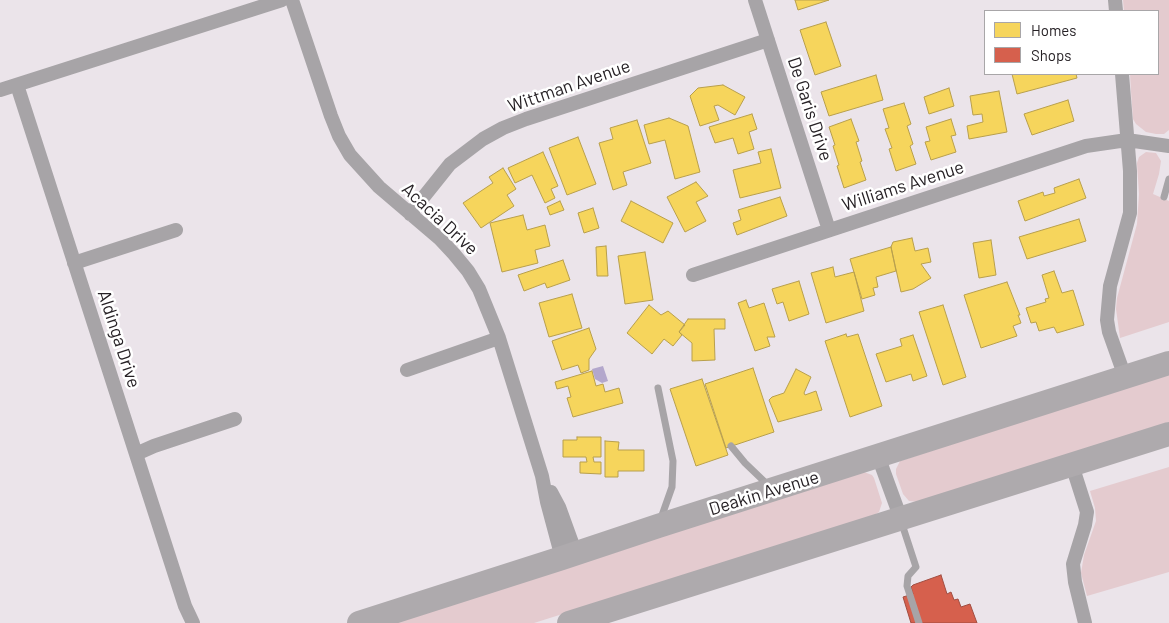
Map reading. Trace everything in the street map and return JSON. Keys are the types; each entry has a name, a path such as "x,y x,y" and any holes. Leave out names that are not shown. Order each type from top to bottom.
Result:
{"highway":[{"name":"Deakin Avenue","path":"359,623 1169,363"},
{"path":"569,623 1169,434"}],"street":[{"path":"0,90 282,0"},
{"name":"Acacia Drive","path":"292,0 339,136 350,155 363,172 379,187 440,239 468,271 479,289 498,338 542,476 547,502 569,556"},
{"name":"De Garis Drive","path":"755,0 828,230"},
{"name":"Wittman Avenue","path":"410,214 450,164 483,139 503,128 768,40"},
{"path":"1122,75 1131,192 1130,214 1110,286 1108,320 1109,332 1125,377"},
{"name":"Aldinga Drive","path":"17,85 185,606 193,623"},
{"name":"Williams Avenue","path":"693,275 1086,146 1127,140 1169,146"},
{"path":"74,263 176,230"},
{"path":"407,370 498,338"},
{"path":"136,454 154,446 235,420"},
{"path":"878,456 901,519"},
{"path":"1072,465 1087,512 1073,564 1075,582 1085,623"},
{"name":"Aldinga Drive","path":"185,606 188,623"}],"lane":[{"path":"1164,197 1169,179"},
{"path":"658,388 671,444 674,474 668,501 658,526"},
{"path":"732,446 745,463 773,490"},
{"path":"901,519 916,567 908,576 907,586 918,623"}],"shaded area":[{"path":"1123,0 1169,0 1169,130 1164,134 1146,132 1133,119 1130,75 1159,75 1159,10 1124,10"},
{"path":"1146,152 1156,153 1161,161 1153,194 1169,201 1169,322 1120,338 1116,309 1117,298 1137,224 1139,194 1137,163 1139,157"},
{"path":"603,366 608,381 602,383 595,379 592,369"},
{"path":"1169,373 1169,422 918,502 909,501 903,494 896,474 900,461"},
{"path":"1169,467 1169,572 1087,596 1081,573 1084,555 1096,521 1095,508 1090,491"},
{"path":"864,472 872,475 874,478 882,503 879,512 873,516 534,623 391,623"}],"building: Homes":[{"path":"795,0 829,0 798,10"},
{"path":"826,22 841,66 815,75 800,30"},
{"path":"876,75 883,100 829,116 821,92"},
{"path":"1012,75 1076,75 1077,78 1017,94"},
{"path":"723,85 745,97 735,115 718,105 714,106 719,120 700,126 690,96 698,88"},
{"path":"949,88 954,106 929,114 924,97"},
{"path":"999,91 1007,132 969,139 967,126 983,122 982,114 973,115 970,96"},
{"path":"1068,100 1074,121 1032,135 1024,114"},
{"path":"904,103 911,124 907,126 913,144 910,146 916,164 896,171 889,149 892,148 885,129 889,128 883,109"},
{"path":"752,114 757,129 749,132 754,149 738,154 733,138 715,143 709,127"},
{"path":"669,118 688,126 700,172 675,179 665,140 649,144 644,125"},
{"path":"851,119 859,141 856,142 866,180 844,188 837,166 839,165 833,146 835,145 829,127"},
{"path":"951,119 956,135 951,136 956,152 931,160 925,142 930,141 926,127"},
{"path":"637,120 651,163 623,172 627,185 613,190 599,143 613,139 610,128"},
{"path":"578,137 596,184 567,195 549,148"},
{"path":"771,149 781,188 740,198 733,170 761,163 758,152"},
{"path":"543,152 558,186 551,189 555,198 545,203 532,175 515,183 508,168"},
{"path":"503,168 516,189 507,195 514,206 481,228 463,203 493,183 489,177"},
{"path":"1079,179 1086,198 1025,221 1018,201 1043,192 1044,196 1055,193 1054,188"},
{"path":"696,182 708,196 696,202 706,221 685,232 667,197"},
{"path":"780,197 787,216 737,235 733,223 741,220 738,210"},
{"path":"560,201 564,210 550,215 547,207"},
{"path":"631,201 673,223 663,243 621,221"},
{"path":"593,208 599,228 584,233 578,213"},
{"path":"523,215 527,230 545,225 550,246 535,250 538,263 502,272 490,223"},
{"path":"1079,219 1086,241 1027,259 1019,237"},
{"path":"912,238 915,251 928,248 931,262 921,264 931,278 913,289 901,292 891,247 893,242"},
{"path":"991,240 996,275 979,278 973,243"},
{"path":"606,246 608,276 597,276 596,247"},
{"path":"891,247 896,271 876,277 878,287 873,288 875,295 862,299 850,259"},
{"path":"645,252 653,300 625,304 618,256"},
{"path":"563,260 570,280 547,288 545,283 524,291 518,275"},
{"path":"833,267 835,277 854,272 864,311 826,323 811,273"},
{"path":"1054,271 1062,293 1073,290 1084,325 1057,333 1054,327 1039,331 1036,322 1031,323 1026,308 1046,302 1045,299 1049,298 1042,275"},
{"path":"799,281 809,314 789,321 783,302 777,304 772,289"},
{"path":"1007,282 1020,315 1018,315 1021,323 1013,326 1017,336 981,348 964,295"},
{"path":"572,294 582,328 549,337 539,303"},
{"path":"746,300 749,308 764,303 775,337 767,337 770,346 755,351 738,303"},
{"path":"649,305 661,315 668,311 685,325 679,332 682,335 673,346 664,339 652,354 627,333"},
{"path":"943,305 966,377 943,385 919,312"},
{"path":"688,319 725,319 725,329 714,329 715,360 692,361 692,343 679,332"},
{"path":"589,328 596,349 589,359 589,370 581,373 578,365 562,370 552,341"},
{"path":"846,334 847,337 858,334 882,406 850,417 825,341"},
{"path":"913,335 927,376 913,381 911,374 886,382 876,354 902,346 900,339"},
{"path":"753,368 774,432 726,448 705,384"},
{"path":"796,369 811,377 804,393 805,395 816,391 822,410 778,422 769,400 784,393"},
{"path":"592,371 596,386 603,384 605,392 619,388 623,403 573,417 567,398 571,397 568,386 557,389 555,382"},
{"path":"702,379 728,455 696,466 670,389"},
{"path":"577,437 601,437 601,457 593,457 594,462 601,462 601,474 580,473 580,462 587,462 586,457 563,457 563,440 577,440"},
{"path":"605,441 619,442 618,450 644,450 644,471 618,471 618,477 605,477"}],"building: Shops":[{"path":"941,575 947,594 951,592 954,600 958,599 961,607 970,604 977,623 911,623 903,597 913,594 911,587 913,585"}]}
